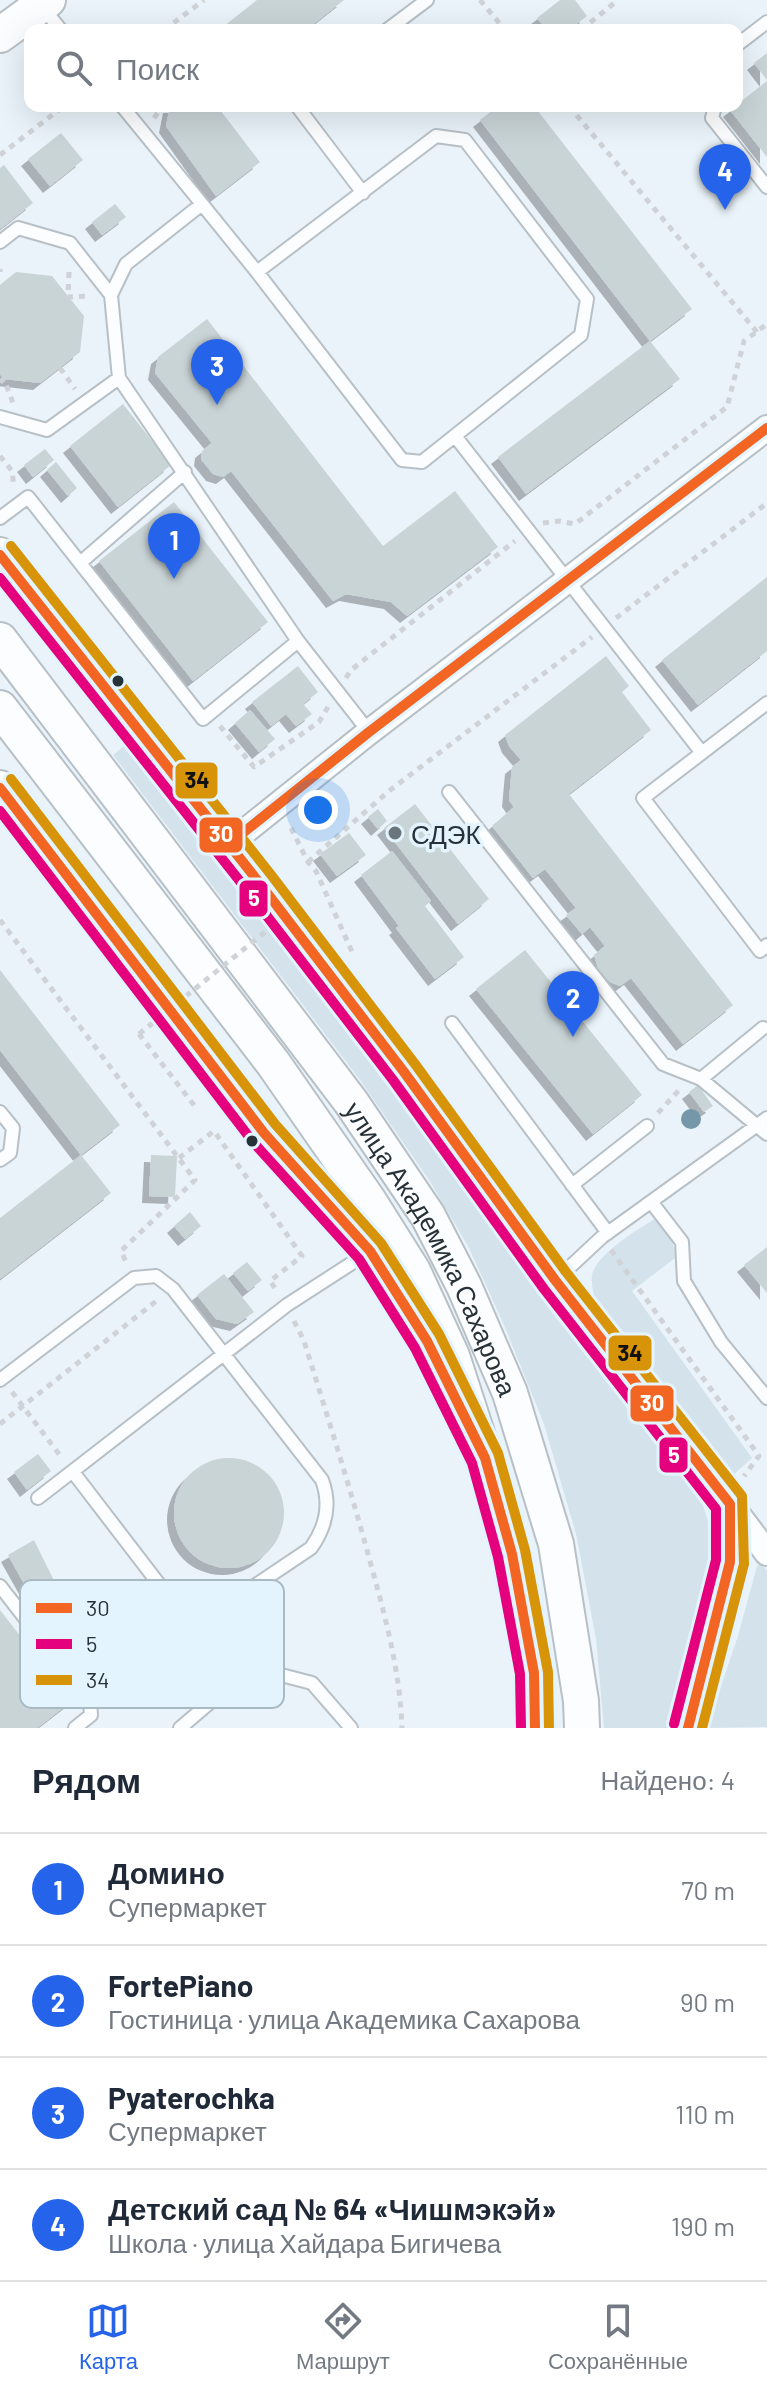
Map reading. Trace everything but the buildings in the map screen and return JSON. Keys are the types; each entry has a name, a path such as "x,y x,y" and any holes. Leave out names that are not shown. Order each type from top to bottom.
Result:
{"main road":[{"path":"0,35 50,12"},
{"path":"0,555 229,844 404,1072 555,1280 735,1492 730,1562 688,1728"},
{"name":"улица Академика Сахарова","path":"0,640 351,1102 428,1216 464,1286 510,1393 556,1544 581,1701 582,1728"},
{"path":"0,708 273,1063 369,1201 413,1271 452,1356 512,1554 534,1673 535,1728"},
{"path":"0,788 264,1133 370,1251 427,1341 485,1458"},
{"path":"115,856 179,1023"}],"street":[{"path":"229,844 369,732 767,428"},
{"path":"735,1492 767,1553"}],"lane":[{"path":"395,24 426,0"},
{"path":"743,40 767,22"},
{"path":"127,112 257,272 402,460 422,462 581,335 587,299 465,140 436,136 257,272"},
{"path":"302,112 363,193"},
{"path":"714,112 712,118 767,187"},
{"path":"202,204 126,264 111,295 119,378 298,641 369,732"},
{"path":"0,242 18,228 70,243 111,295"},
{"path":"0,417 47,430 119,378"},
{"path":"455,436 702,753"},
{"path":"80,563 185,472"},
{"path":"0,518 28,497 203,719 298,641"},
{"path":"767,703 643,798 763,948 767,963"},
{"path":"449,792 663,1064 701,1079 764,1125 605,1235 555,1280"},
{"path":"452,1023 572,1185 605,1235"},
{"path":"701,1079 763,1028"},
{"path":"0,1112 13,1128 10,1153 0,1160"},
{"path":"572,1185 647,1126"},
{"path":"652,1203 682,1242 684,1281 721,1342 767,1398"},
{"path":"38,1498 287,1305 370,1251"},
{"path":"0,1379 134,1278 156,1276 173,1289 224,1352 322,1480 329,1498 320,1535 311,1548 263,1580"},
{"path":"73,1472 155,1580"},
{"path":"0,1586 20,1612"},
{"path":"284,1676 312,1683 351,1728"},
{"path":"75,1728 91,1715 90,1708"},
{"path":"180,1728 203,1708"}],"path":[{"path":"172,24 204,0"},
{"path":"480,0 500,24"},
{"path":"588,24 618,0"},
{"path":"0,155 56,112"},
{"path":"574,112 757,332"},
{"path":"254,767 319,722 351,670 528,531 542,523 559,521 575,524 727,407 744,341 767,324"},
{"path":"308,862 389,791 767,503"},
{"path":"291,828 316,871 358,965"},
{"path":"197,1109 139,1034 301,903"},
{"path":"0,920 195,1180 121,1251 134,1278"},
{"path":"647,1126 687,1083 701,1079"},
{"path":"179,1158 214,1131 302,1256 270,1281 287,1305 304,1341 362,1529 386,1617 398,1678 402,1728"},
{"path":"605,1235 759,1456 735,1492"},
{"path":"0,1424 173,1289"},
{"path":"0,1379 73,1472"}],"shaded area":[{"path":"125,745 693,1479 711,1535 714,1574 699,1642 672,1728 604,1728 596,1639 576,1534 544,1424 469,1248 429,1180 360,1080 113,755"},
{"path":"655,1219 668,1230 675,1258 632,1291 752,1458 732,1476 594,1296 592,1276 600,1260"},
{"path":"762,1564 767,1571 767,1727 707,1728 738,1636 757,1566"}],"transit line":[{"name":"30","path":"229,844 369,732 767,428"},
{"name":"34","path":"11,546 272,876 415,1064 566,1272 742,1496 744,1564 702,1728"},
{"name":"30","path":"0,555 261,885 404,1072 555,1280 730,1504 730,1562 688,1728"},
{"name":"5","path":"0,578 250,894 393,1080 544,1289 716,1509 716,1560 674,1724"},
{"name":"34","path":"11,779 275,1124 381,1243 439,1334 498,1453 525,1550 548,1672 549,1728"},
{"name":"30","path":"0,788 264,1133 370,1251 427,1341 485,1458 512,1554 534,1673 535,1728"},
{"name":"5","path":"0,811 253,1142 359,1259 415,1348 472,1463 498,1557 520,1674 521,1728"}],"place":[{"name":"Детский сад № 64 «Чишмэкэй»","path":"725,210"},
{"name":"Pyaterochka","path":"217,405"},
{"name":"Домино","path":"174,579"},
{"name":"СДЭК","path":"395,833"},
{"name":"FortePiano","path":"573,1037"}]}
